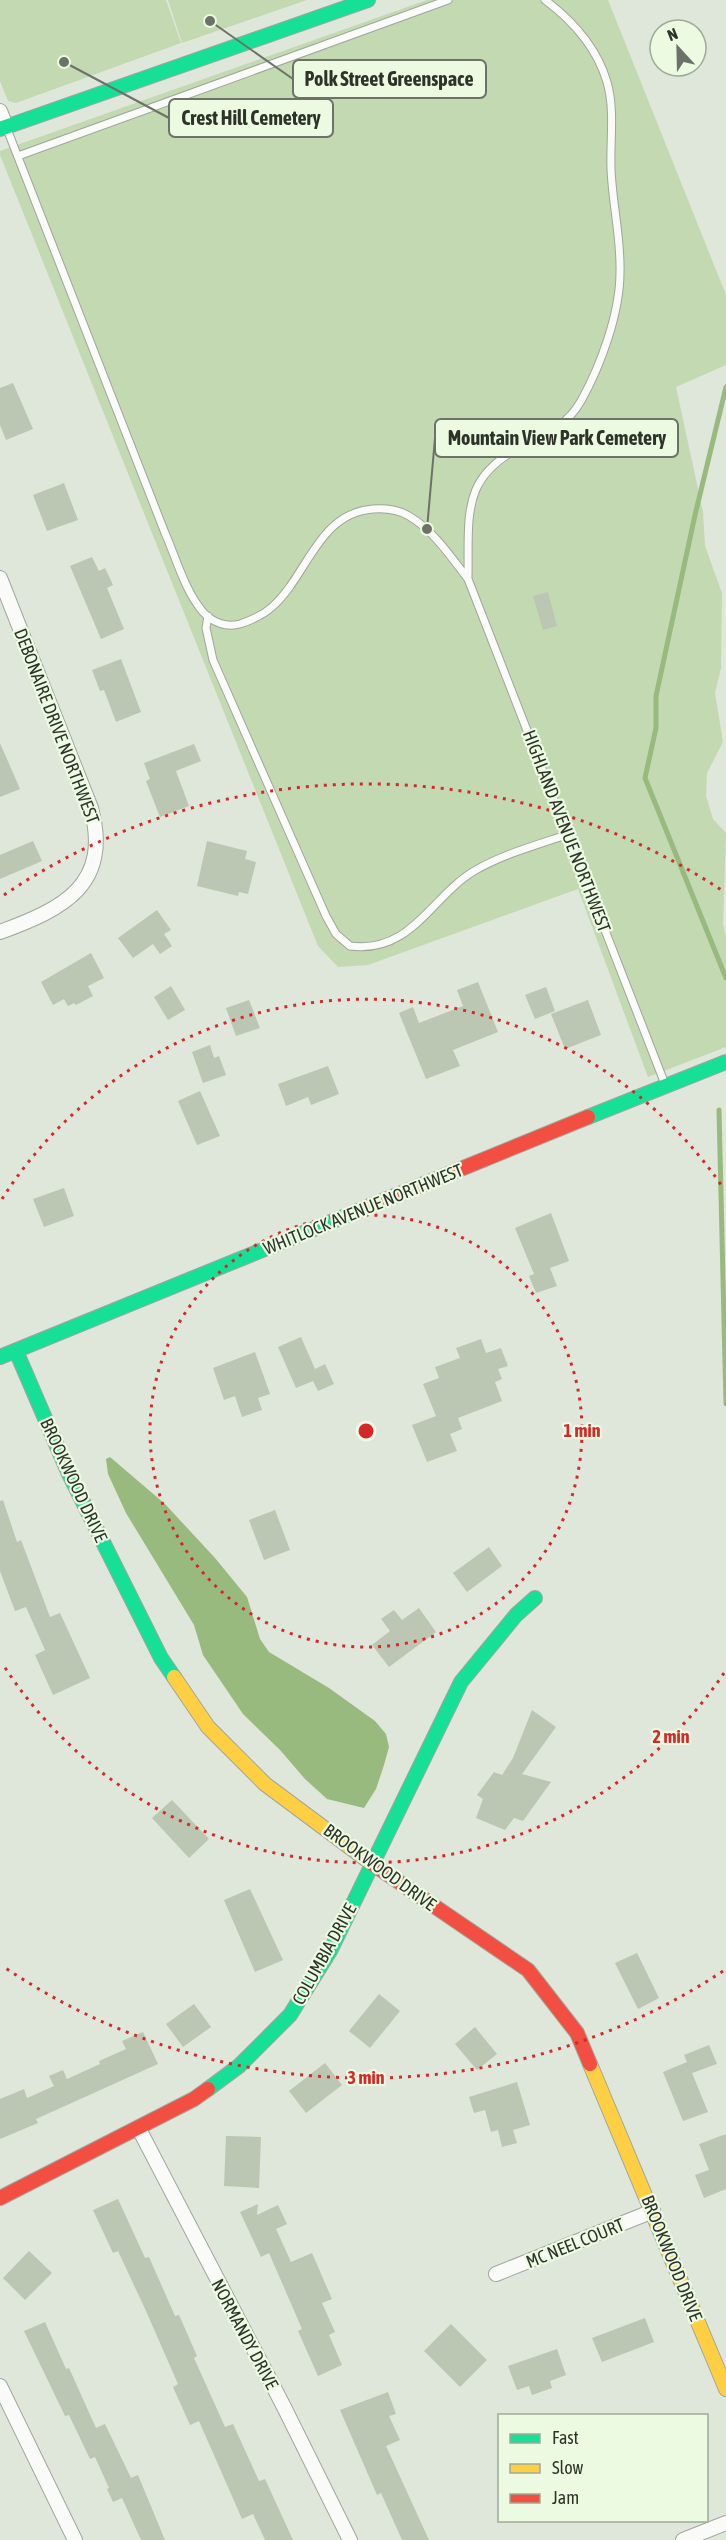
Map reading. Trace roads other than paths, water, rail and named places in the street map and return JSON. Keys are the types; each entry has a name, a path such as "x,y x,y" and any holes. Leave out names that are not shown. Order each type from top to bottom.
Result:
{"main road":[{"path":"3,128 368,0"},
{"name":"WHITLOCK AVENUE NORTHWEST","path":"0,1357 726,1062"},
{"name":"BROOKWOOD DRIVE","path":"16,1351 69,1474 160,1658 208,1727 265,1784 372,1864 528,1970 578,2033 726,2389"},
{"name":"COLUMBIA DRIVE","path":"0,2198 194,2099 239,2066 290,2015 330,1951 461,1682 516,1615 535,1598"}],"street":[{"path":"0,111 3,128"},
{"name":"DEBONAIRE DRIVE NORTHWEST","path":"0,578 3,593 91,808 97,829 97,850 91,870 78,889 61,904 40,917 0,932"},
{"name":"NORMANDY DRIVE","path":"139,2129 284,2407 350,2540"},
{"name":"MC NEEL COURT","path":"496,2274 653,2211"},
{"path":"0,2386 75,2540"},
{"path":"683,2540 726,2523"}],"lane":[{"path":"18,156 448,0"},
{"path":"468,579 468,524 474,496 482,476 507,452 557,430 580,403 600,361 618,300 620,271 611,171 610,102 607,81 588,43 577,28 545,0"},
{"path":"3,128 18,156 165,533 190,591 203,612 218,623 233,626 257,618 272,607 288,589 332,526 346,516 364,510 397,510 408,515 430,531 468,579"},
{"name":"HIGHLAND AVENUE NORTHWEST","path":"468,579 665,1085"},
{"path":"208,616 206,628 213,660 326,916 336,934 350,946 375,947 389,942 404,934 431,912 454,886 474,872 494,861 568,834"}],"waterway":[{"path":"726,387 695,515 656,696 656,728 645,778 726,978"},
{"path":"719,1110 726,1404"}],"place":[{"name":"Polk Street Greenspace","path":"210,21"},
{"name":"Crest Hill Cemetery","path":"64,62"},
{"name":"Mountain View Park Cemetery","path":"427,529"}]}
